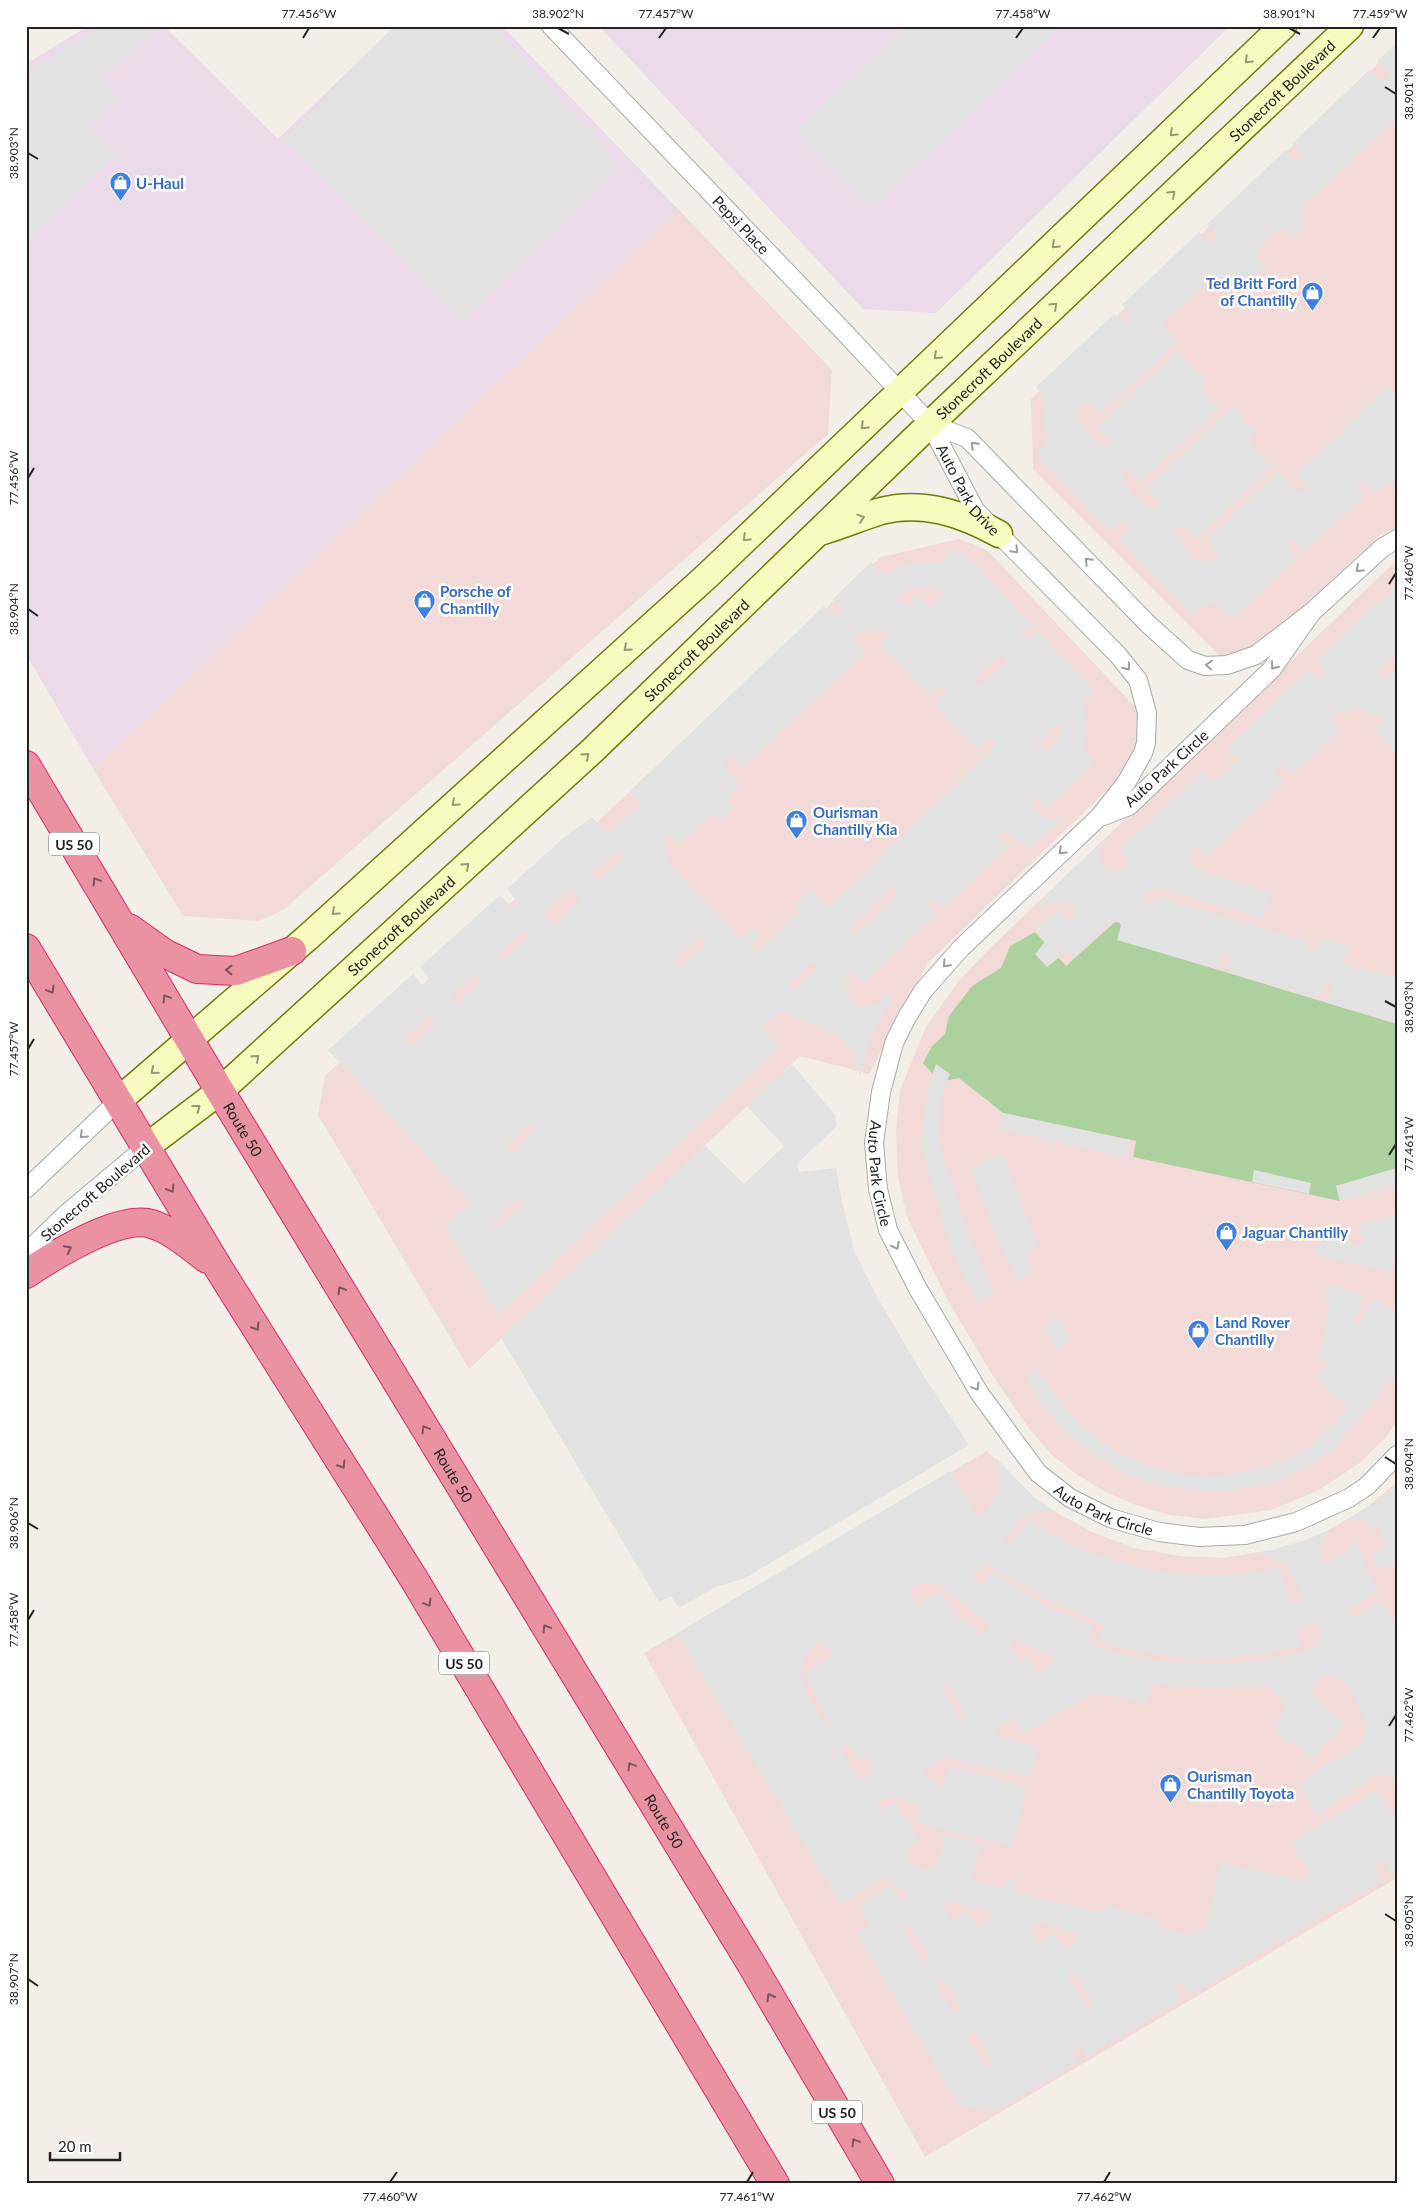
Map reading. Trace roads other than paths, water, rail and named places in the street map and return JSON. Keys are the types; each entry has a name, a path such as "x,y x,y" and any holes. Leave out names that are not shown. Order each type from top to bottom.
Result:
{"highway":[{"name":"Route 50","path":"26,765 220,1091 753,1966 880,2184"},
{"path":"121,923 164,953 197,969 236,971 292,951"},
{"name":"US 50","path":"26,948 219,1269 414,1579 775,2184"},
{"path":"26,1274 49,1258 114,1227 140,1224 151,1224 180,1238 219,1269"}],"main road":[{"path":"118,1101 292,951 708,575 1283,26"},
{"name":"Stonecroft Boulevard","path":"146,1147 220,1091 593,750 930,424 1350,26"},
{"path":"815,534 882,511 911,507 954,513 972,519 999,534"}],"street":[{"name":"Pepsi Place","path":"551,26 930,424"},
{"name":"Auto Park Drive","path":"930,424 975,510 1118,655 1138,680 1147,714 1143,753 1126,783 1098,818"},
{"name":"Auto Park Drive","path":"930,424 967,438 1148,624 1188,660 1205,666 1227,665 1256,655"},
{"name":"Auto Park Circle","path":"1256,655 1312,612 1382,548 1397,539"},
{"name":"Auto Park Circle","path":"1312,612 1272,669 1129,806 1098,818 962,948 923,991 907,1016 894,1043 880,1092 874,1143 878,1189 888,1230 918,1289 980,1394 1038,1472 1070,1498 1110,1518 1159,1532 1199,1537 1245,1535 1296,1522 1348,1498 1367,1486 1397,1455"},
{"path":"26,1189 118,1101"},
{"name":"Stonecroft Boulevard","path":"26,1253 65,1215 146,1147"}],"place":[{"name":"U-Haul","path":"120,202"},
{"name":"Ted Britt Ford of Chantilly","path":"1313,311"},
{"name":"Porsche of Chantilly","path":"424,619"},
{"name":"Ourisman Chantilly Kia","path":"797,840"},
{"name":"Jaguar Chantilly","path":"1226,1251"},
{"name":"Land Rover Chantilly","path":"1199,1350"},
{"name":"Ourisman Chantilly Toyota","path":"1171,1804"}]}
